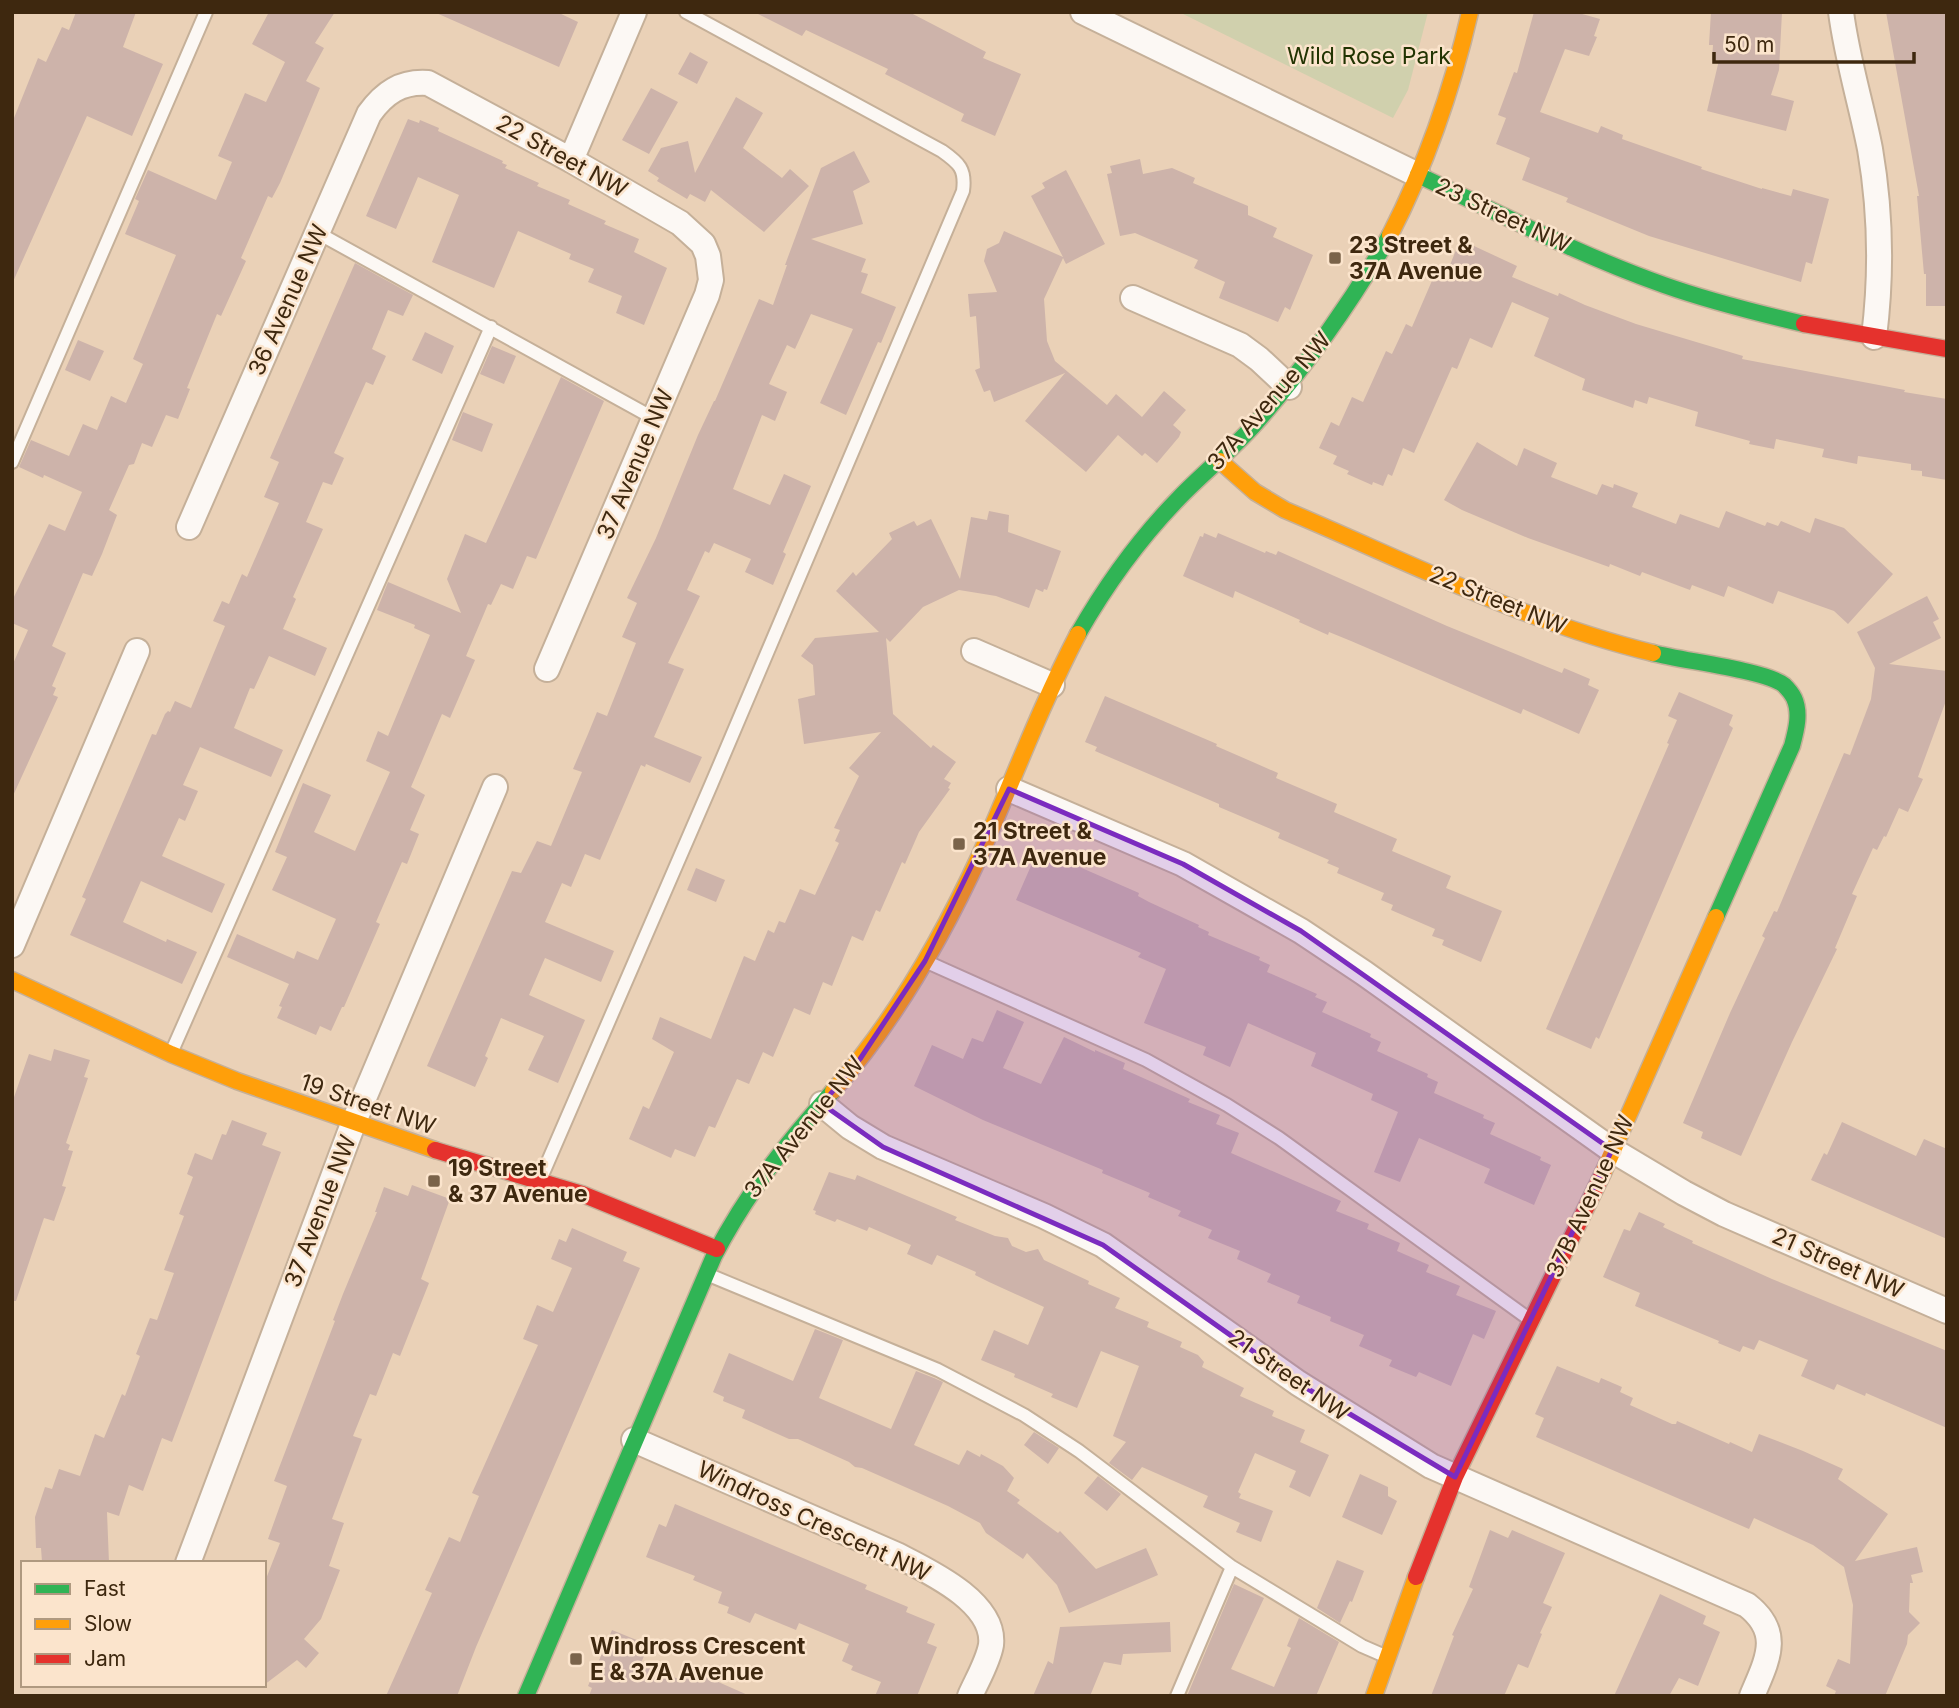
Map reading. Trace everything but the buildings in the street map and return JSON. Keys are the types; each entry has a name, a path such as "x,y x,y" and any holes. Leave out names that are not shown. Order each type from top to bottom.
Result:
{"street":[{"path":"571,160 634,12"},
{"name":"23 Street NW","path":"1083,12 1578,250 1666,285 1787,320 1947,349"},
{"name":"37A Avenue NW","path":"526,1696 706,1274 737,1214 764,1172 860,1059 925,961 960,897 1052,685 1088,615 1129,555 1179,498 1220,461 1289,387 1337,323 1381,257 1438,129 1457,74 1471,12"},
{"path":"1841,12 1878,206 1881,273 1874,337"},
{"name":"22 Street NW","path":"402,85 428,83 571,160 680,223 703,244 708,256"},
{"name":"36 Avenue NW","path":"189,527 369,114 388,93 402,85"},
{"name":"37 Avenue NW","path":"547,669 707,295 711,280 708,256"},
{"path":"1133,298 1240,345 1289,387"},
{"name":"22 Street NW","path":"1220,461 1255,492 1285,510 1510,606 1611,643 1683,661 1771,678 1783,684 1793,695"},
{"path":"12,945 137,651"},
{"path":"974,651 1052,685"},
{"name":"37B Avenue NW","path":"1374,1696 1435,1525 1455,1477 1532,1322 1612,1150 1792,746 1797,726 1797,705 1793,695"},
{"name":"37 Avenue NW","path":"189,1561 353,1124 495,787"},
{"name":"21 Street NW","path":"1009,789 1183,864 1301,930 1612,1150 1724,1214 1947,1311"},
{"name":"19 Street NW","path":"12,980 171,1054 353,1124 450,1156 582,1194 717,1250"},
{"name":"21 Street NW","path":"822,1104 856,1131 883,1147 1044,1216 1103,1245 1298,1384 1388,1441 1455,1477 1735,1598 1758,1613 1766,1625 1769,1637 1767,1661 1752,1696"},
{"name":"Windross Crescent NW","path":"634,1440 897,1555 957,1590 979,1609 990,1632 989,1651 970,1696"}],"lane":[{"path":"12,462 206,12"},
{"path":"540,1180 963,191 963,170 960,163 942,151 686,12"},
{"path":"318,233 655,419"},
{"path":"171,1054 491,327"},
{"path":"925,961 1146,1060 1227,1105 1279,1138 1532,1322"},
{"path":"706,1274 938,1370 1024,1415 1079,1451 1232,1567 1362,1646 1389,1658"},
{"path":"1177,1696 1232,1567"}],"highlighted area":[{"path":"1009,789 1183,864 1301,931 1612,1150 1455,1477 1298,1383 1103,1245 883,1147 822,1104 860,1059 925,961"}],"green space":[{"name":"Wild Rose Park","path":"1179,12 1428,12 1408,90 1393,118"}],"traffic: fast":[{"path":"1418,175 1632,273 1681,291 1804,324"},
{"path":"1078,634 1112,580 1150,530 1188,489 1246,434 1293,379 1344,309 1390,235"},
{"path":"1653,653 1760,675 1784,685 1796,704 1797,722 1792,746 1716,917"},
{"path":"526,1696 714,1256 768,1169 833,1091"}],"traffic: slow":[{"path":"1390,235 1416,181 1437,126 1470,12"},
{"path":"1220,461 1255,492 1285,510 1512,608 1605,640 1653,653"},
{"path":"833,1091 897,1007 950,916 981,853 1039,715 1078,634"},
{"path":"1603,1173 1716,917"},
{"path":"12,980 171,1054 237,1081 435,1150"},
{"path":"1374,1696 1416,1577"}],"traffic: jam":[{"path":"1804,324 1947,349"},
{"path":"435,1150 582,1194 717,1249"},
{"path":"1416,1577 1455,1477 1603,1173"}],"place":[{"name":"23 Street & 37A Avenue","path":"1335,258"},
{"name":"21 Street & 37A Avenue","path":"959,844"},
{"name":"19 Street & 37 Avenue","path":"434,1181"},
{"name":"Windross Crescent E & 37A Avenue","path":"576,1659"}]}
